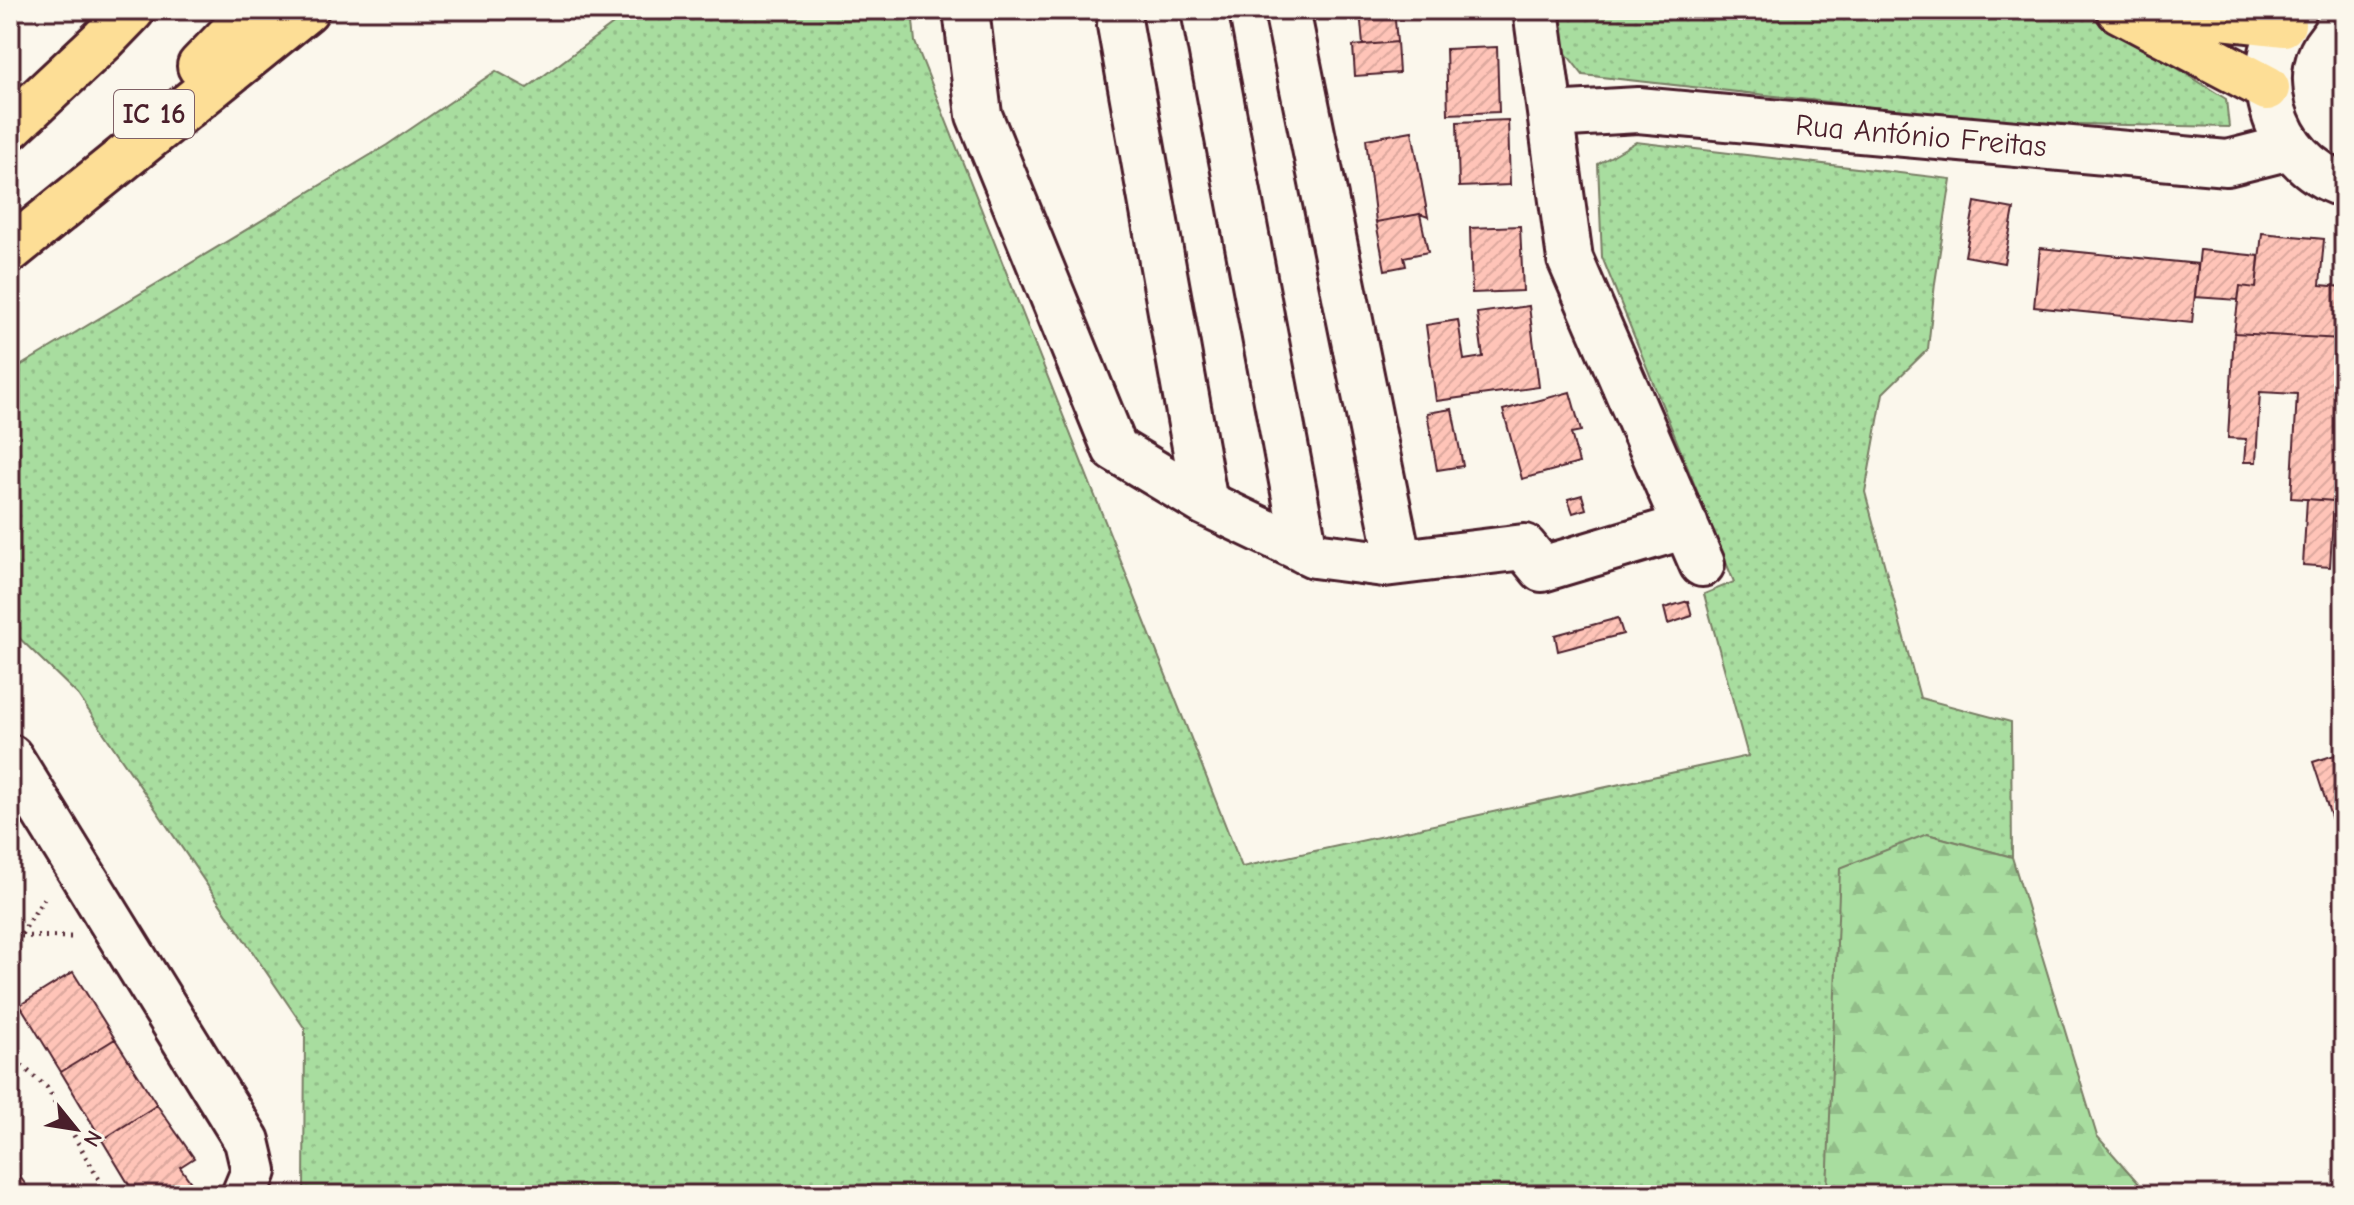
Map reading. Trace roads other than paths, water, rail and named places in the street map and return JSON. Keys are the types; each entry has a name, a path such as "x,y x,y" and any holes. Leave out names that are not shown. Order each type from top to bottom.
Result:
{"main road":[{"name":"IC 16","path":"10,250 54,217 254,10"},
{"path":"54,217 306,10"},
{"path":"2119,10 2267,88"},
{"path":"2191,10 2220,17 2288,17"},
{"name":"IC 16","path":"10,127 120,20"}],"street":[{"path":"966,10 979,115 1115,449 1205,503 1314,555 1384,564 1524,547 1542,569 1694,545 1570,259 1536,10"},
{"path":"1204,10 1305,551"},
{"path":"1287,10 1399,562"},
{"path":"2288,17 2270,55 2267,88 2274,119 2290,147 2312,169 2344,185"},
{"path":"1120,25 1205,503"},
{"name":"Rua António Freitas","path":"1551,115 1638,110 2227,163 2290,147"},
{"path":"10,757 247,1141 254,1171 244,1195"}]}
